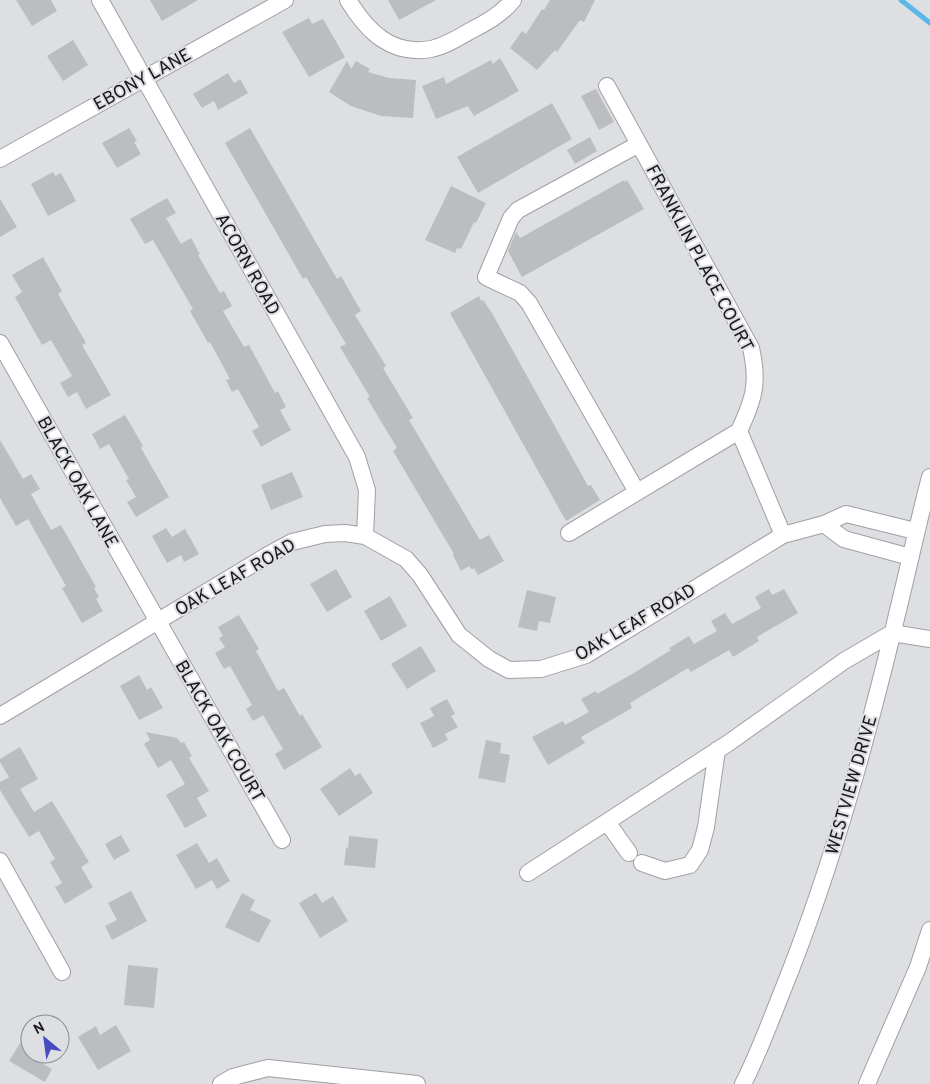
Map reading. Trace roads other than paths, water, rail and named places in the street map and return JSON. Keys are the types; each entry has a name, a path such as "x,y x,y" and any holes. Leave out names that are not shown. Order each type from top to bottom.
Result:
{"street":[{"name":"ACORN ROAD","path":"100,0 357,457 367,490 365,536"},
{"name":"EBONY LANE","path":"0,159 285,0"},
{"path":"348,0 358,17 382,40 397,47 414,49 431,49 456,39 506,9 513,0"},
{"name":"FRANKLIN PLACE COURT","path":"608,86 751,348 755,367 755,389 750,410 739,431"},
{"name":"FRANKLIN PLACE COURT","path":"637,492 529,303 520,293 486,277 511,218 518,210 639,144"},
{"name":"BLACK OAK LANE","path":"0,343 157,621"},
{"path":"569,533 739,431 784,535"},
{"name":"WESTVIEW DRIVE","path":"743,1084 808,928 858,766 892,634 915,531 930,477"},
{"name":"OAK LEAF ROAD","path":"0,716 292,542 325,534 345,533 365,536 406,559 420,575 459,635 490,659 509,670 541,669 586,655 784,535 824,524 846,514 915,531"},
{"path":"824,524 844,539 910,557"},
{"name":"BLACK OAK COURT","path":"157,621 282,840"},
{"path":"528,873 717,750 844,661 892,634 930,639"},
{"path":"607,822 635,858 665,871 690,865 700,850 706,827 717,750"},
{"path":"0,861 62,972"},
{"path":"867,1084 918,967 930,930"},
{"path":"221,1084 233,1077 268,1068 417,1084"}],"waterway":[{"path":"901,0 930,23"}]}
